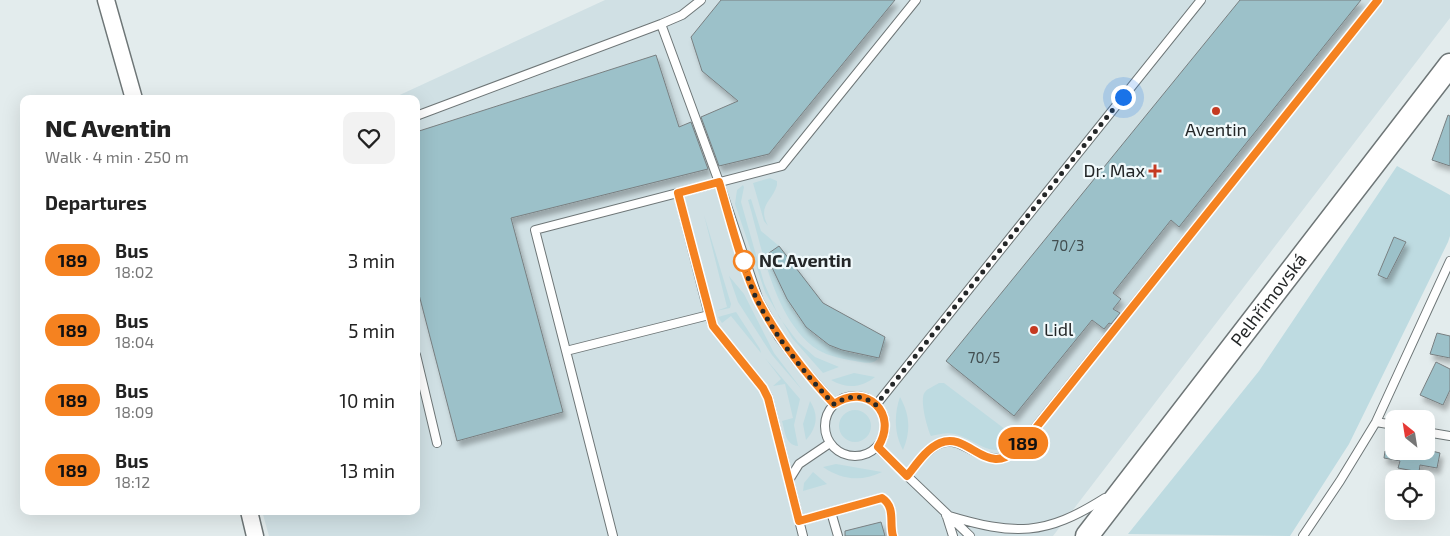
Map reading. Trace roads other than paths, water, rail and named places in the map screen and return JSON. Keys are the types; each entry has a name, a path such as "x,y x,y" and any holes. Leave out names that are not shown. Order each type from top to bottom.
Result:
{"main road":[{"name":"Pelhřimovská","path":"1087,536 1450,65"}],"street":[{"path":"106,0 133,95"},
{"path":"250,515 256,536"}],"lane":[{"path":"420,114 661,24 682,15 701,0"},
{"path":"613,536 535,230 782,166 916,0"},
{"path":"876,405 1201,0"},
{"path":"907,476 928,451 940,443 955,442 986,458 999,459 1015,453 1378,0"},
{"path":"661,24 719,182 759,301 779,337 834,404"},
{"path":"678,193 713,326 763,388 768,398 803,536"},
{"path":"1303,536 1376,422 1450,261"},
{"path":"566,351 709,314"},
{"path":"420,372 437,442"},
{"path":"855,396 870,400 876,405 885,420 883,439 878,447 862,456 853,456 836,450 830,443 825,423 834,404 848,397 855,396"},
{"path":"1376,422 1385,424"},
{"path":"1435,434 1450,436"},
{"path":"789,480 799,464 830,443"},
{"path":"878,447 946,515 970,536"},
{"path":"946,515 998,530 1019,532 1043,530 1081,516 1132,477"},
{"path":"799,521 882,498 888,502 892,514 893,536"},
{"path":"832,512 838,536"},
{"path":"946,515 953,536"}],"place":[{"name":"Aventin","path":"1216,111"},
{"name":"Dr. Max","path":"1155,171"},
{"name":"NC Aventin","path":"744,261"},
{"name":"Lidl","path":"1034,330"}]}
